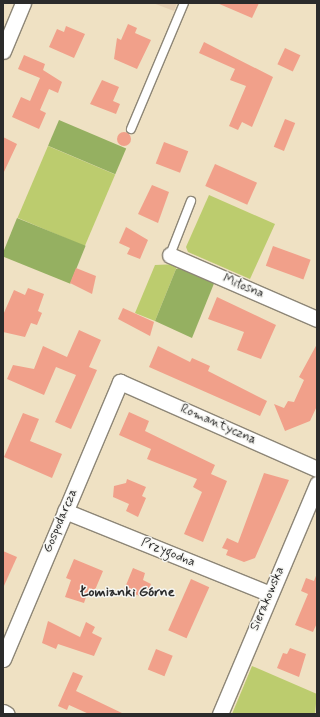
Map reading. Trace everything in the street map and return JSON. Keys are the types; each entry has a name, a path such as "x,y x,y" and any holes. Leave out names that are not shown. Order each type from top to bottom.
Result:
{"street":[{"path":"3,50 23,3"},
{"name":"Miłosna","path":"170,255 317,319"},
{"name":"Romantyczna","path":"120,382 317,469"},
{"name":"Gospodarcza","path":"3,659 120,382"},
{"name":"Sierakowska","path":"220,714 317,484"},
{"name":"Przygodna","path":"65,511 270,594"},
{"path":"3,712 7,714"}],"lane":[{"path":"131,129 184,3"},
{"path":"170,255 191,201"}],"shaded area":[{"path":"153,3 177,3 174,11"}],"green space":[{"path":"59,120 126,149 115,174 48,146"},
{"path":"48,146 115,175 85,246 18,218"},
{"path":"209,195 275,224 250,279 188,252 186,247"},
{"path":"17,218 86,246 70,284 3,257 3,253"},
{"path":"178,264 155,321 135,313 155,265"},
{"path":"182,267 215,281 192,338 155,321 176,269"},
{"path":"252,666 317,694 315,714 232,714"}],"building":[{"path":"217,3 259,3 252,18"},
{"path":"128,24 137,28 135,33 151,40 137,69 114,59 117,38 121,40"},
{"path":"66,26 85,34 74,58 49,47 57,29 64,32"},
{"path":"204,42 273,77 252,127 242,122 238,130 229,126 246,86 230,80 235,69 199,53"},
{"path":"285,48 300,55 293,71 277,64"},
{"path":"24,55 45,64 43,70 62,82 58,93 49,89 40,110 46,113 39,129 12,117 21,97 30,101 40,78 18,69"},
{"path":"102,80 119,87 113,101 120,104 116,114 90,104"},
{"path":"285,119 295,123 284,151 274,147"},
{"path":"121,132 127,132 131,136 131,142 127,146 121,146 117,142 117,136"},
{"path":"3,137 17,144 3,174"},
{"path":"164,142 188,151 180,173 156,163"},
{"path":"215,164 257,183 247,205 205,186"},
{"path":"152,185 169,192 158,223 138,214"},
{"path":"126,227 148,240 140,259 127,254 130,248 119,243"},
{"path":"273,246 311,260 303,279 266,266"},
{"path":"76,268 96,276 92,294 70,283"},
{"path":"28,288 44,294 38,311 42,313 37,325 31,323 25,337 3,332 3,315 14,290 25,295"},
{"path":"217,297 276,325 261,359 237,350 244,332 208,319"},
{"path":"123,308 154,322 150,336 118,319"},
{"path":"79,330 101,340 89,367 97,370 71,429 55,422 76,375 56,367 44,395 7,379 13,365 34,369 43,346 67,357"},
{"path":"317,344 317,406 310,421 285,431 274,404 284,408 288,401 294,402 304,380 299,377"},
{"path":"158,346 190,362 192,358 210,366 208,371 267,401 260,416 149,367"},
{"path":"129,412 149,421 145,431 215,465 211,474 227,481 203,542 184,534 202,492 193,487 197,479 147,459 151,449 119,435"},
{"path":"23,413 39,419 30,441 62,454 52,478 4,457"},
{"path":"264,473 289,480 255,558 244,562 226,555 228,550 222,548 227,538 238,543"},
{"path":"127,479 146,487 142,496 146,498 138,517 126,511 129,504 113,497 114,486 126,483"},
{"path":"3,551 17,557 3,588"},
{"path":"74,559 103,571 95,590 89,588 84,603 65,597 71,580 66,578"},
{"path":"133,568 145,573 143,580 151,584 145,598 124,590"},
{"path":"317,573 317,623 313,632 295,625 308,594 301,591 306,578 314,581"},
{"path":"191,579 209,587 186,638 168,630"},
{"path":"48,621 80,637 86,622 95,627 92,633 102,638 94,656 58,644 56,649 42,643"},
{"path":"290,648 306,654 299,677 277,668 283,653 287,654"},
{"path":"156,649 173,656 164,676 148,669"},
{"path":"73,672 83,676 76,691 124,714 89,714 69,705 67,710 58,706"}],"district":[{"name":"Łomianki Górne","path":"127,592"}]}
